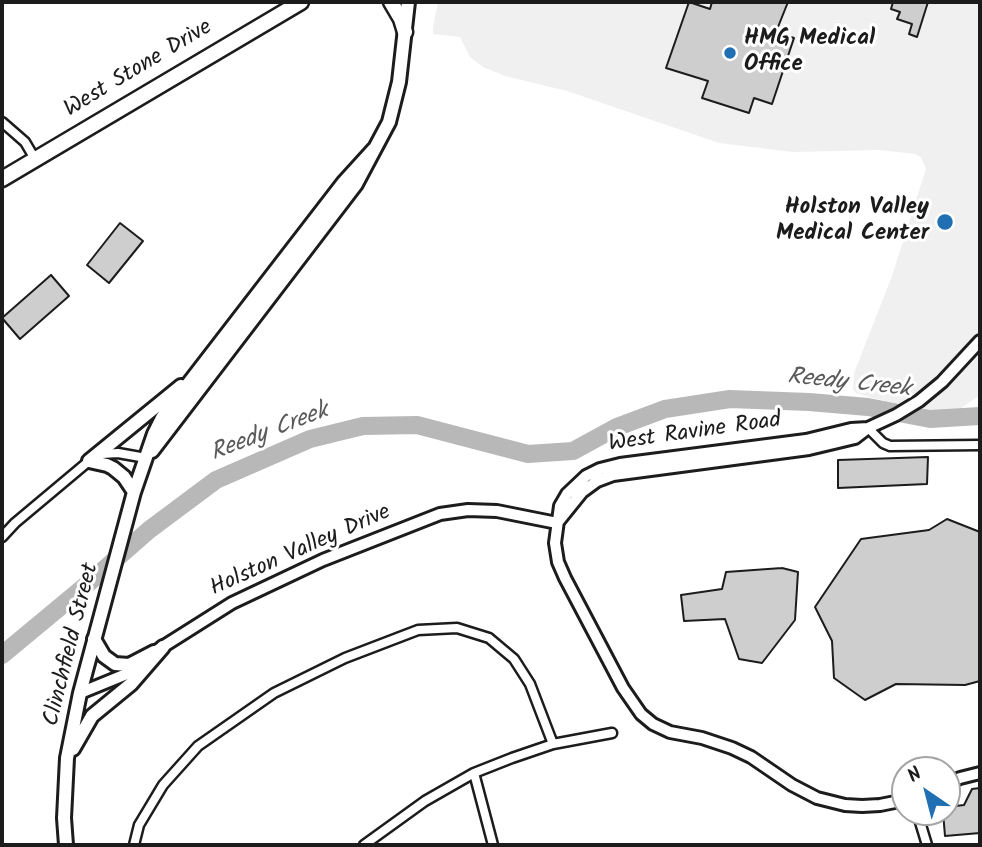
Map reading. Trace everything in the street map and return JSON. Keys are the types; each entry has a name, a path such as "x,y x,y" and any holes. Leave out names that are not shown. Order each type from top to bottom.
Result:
{"highway":[{"name":"West Stone Drive","path":"2,179 301,2"},
{"path":"391,2 405,32"}],"main road":[{"name":"Clinchfield Street","path":"146,458 353,189 389,122 399,82 408,2"},
{"name":"Clinchfield Street","path":"66,845 64,818 67,758 80,693 134,492 154,434 162,418 344,182 374,149"},
{"path":"89,461 199,371"},
{"path":"89,461 113,467 134,492"},
{"path":"94,639 104,656 115,664 129,665 159,650"},
{"path":"67,758 92,716 131,684 159,650"}],"street":[{"path":"2,122 25,142 35,159"},
{"name":"West Ravine Road","path":"891,803 862,806 817,798 792,785 751,757 702,738 670,732 653,724 641,714 623,688 558,562 555,543 560,506 572,488 586,476 610,465 806,440 851,429 873,427 919,401 942,382 978,343 980,333"},
{"path":"873,427 883,443 890,446 980,445"},
{"path":"2,537 89,461 109,453 146,458"},
{"name":"Holston Valley Drive","path":"80,693 129,673 159,650 232,603 323,560 440,514 468,510 497,511 557,523"},
{"path":"134,845 139,825 163,785 198,746 274,693 345,658 418,630 457,628 489,638 514,659 530,684 553,744"},
{"path":"364,845 425,801 474,774 553,744 612,733"},
{"path":"961,779 980,773"},
{"path":"474,774 494,845"},
{"path":"922,826 928,845"}],"shaded area":[{"name":"Holston Valley Medical Center","path":"438,2 980,2 980,395 959,410 942,412 872,398 856,393 853,389 854,373 892,276 926,169 921,157 879,150 793,152 719,143 567,91 505,76 483,67 470,57 460,37 433,34"}],"building":[{"name":"HMG Medical Office","path":"689,2 710,9 712,2 788,2 776,32 794,38 772,104 754,98 749,113 702,98 708,81 666,68"},
{"path":"893,2 928,2 917,37 909,34 912,24 897,19 900,12 891,9"},
{"path":"120,223 143,241 109,283 87,265"},
{"path":"51,275 69,296 20,339 2,318"},
{"path":"928,457 927,484 838,488 838,460"},
{"path":"947,519 980,532 980,681 965,685 896,684 865,700 834,678 832,641 815,607 861,539 929,530"},
{"path":"782,568 798,572 795,620 762,663 739,659 725,619 684,621 681,595 722,589 726,572"},
{"path":"980,788 980,833 945,836 944,826 961,826 961,805 964,805 972,789"}],"waterway":[{"name":"Reedy Creek","path":"2,655 149,530 216,480 310,439 363,426 417,425 528,454 573,451 617,427 665,409 730,399 868,407 930,419 980,416"}],"place":[{"name":"HMG Medical Office","path":"730,53"},
{"name":"Holston Valley Medical Center","path":"945,222"}]}
